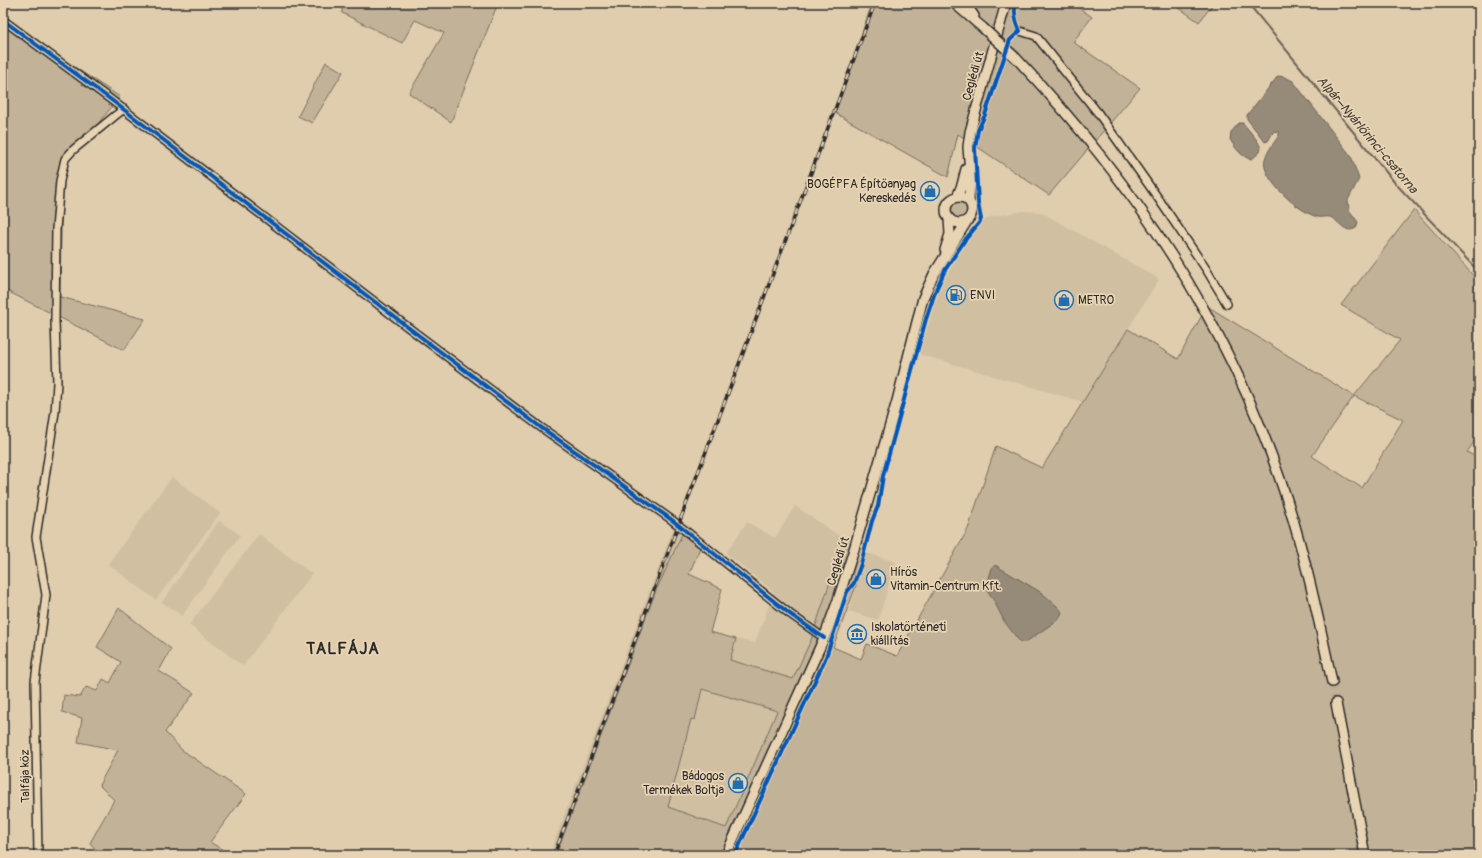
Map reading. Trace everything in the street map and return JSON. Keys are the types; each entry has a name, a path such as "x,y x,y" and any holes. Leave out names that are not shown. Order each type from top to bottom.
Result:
{"main road":[{"path":"954,3 1016,58 1085,135 1126,188 1170,251 1198,297 1219,335 1262,430 1282,484 1305,560 1316,603 1332,682"},
{"path":"965,3 981,26"},
{"name":"Ceglédi út","path":"957,197 962,185 968,156 970,132 1006,3"},
{"name":"Ceglédi út","path":"968,156 970,172 969,201"},
{"path":"957,197 969,201 972,211 971,216 967,221 957,224 949,218 946,213 946,207 952,199 957,197"},
{"name":"Ceglédi út","path":"940,263 950,234 949,218"},
{"name":"Ceglédi út","path":"726,855 824,638 855,546 897,401 923,298 940,263 967,221"},
{"path":"1336,703 1365,855"}],"street":[{"path":"3,20 124,109 539,426 672,520 790,614 824,638"},
{"path":"1020,31 1036,36 1098,113 1206,269 1227,304"},
{"name":"Talfája köz","path":"38,855 35,682 46,595 36,536 55,412 57,383 55,321 56,229 60,181 66,159 73,150 124,109"}],"shaded area":[{"path":"342,3 498,3 451,122 409,93 444,33 415,20 402,43 342,13"},
{"path":"872,3 1072,3 1092,17 1073,42 1140,88 1049,195 958,134 948,177 835,113"},
{"path":"1172,3 1214,3 1199,22"},
{"path":"3,20 120,97 62,167 60,297 145,319 124,350 3,289"},
{"path":"326,62 343,72 312,123 298,116"},
{"path":"1278,76 1285,77 1293,81 1351,156 1359,179 1348,200 1349,210 1358,222 1356,228 1352,230 1346,229 1330,217 1318,217 1302,209 1283,194 1268,176 1265,167 1265,159 1279,135 1279,132 1274,131 1268,141 1265,142 1247,119 1247,115"},
{"path":"1239,123 1243,123 1257,140 1261,148 1260,152 1252,159 1242,155 1230,139 1231,132"},
{"path":"955,200 963,200 969,206 969,214 963,220 955,220 949,214 949,206"},
{"path":"1414,210 1479,282 1479,435 1467,452 1478,458 1479,457 1479,855 556,855 655,593 682,534 700,548 689,574 722,589 710,632 736,639 730,660 793,679 811,640 844,539 866,551 856,586 833,647 861,659 867,644 897,656 968,529 996,446 1042,468 1128,329 1178,359 1207,306 1354,396 1400,340 1341,305","holes":["1354,396 1403,420 1362,488 1312,456","702,689 777,711 726,828 668,807 691,719 695,720"]},
{"path":"1023,211 1041,212 1159,279 1083,402 919,354 941,284 969,239 983,222 990,217"},
{"path":"172,477 220,513 156,600 108,564"},
{"path":"795,506 844,539 811,640 793,680 730,660 736,639 755,643 774,592 726,553 747,522 775,538"},
{"path":"219,521 240,535 182,616 162,602"},
{"path":"674,527 682,534 655,593 556,855 549,855"},
{"path":"259,534 312,574 243,666 189,625"},
{"path":"867,553 896,562 878,620 849,611"},
{"path":"995,565 1042,593 1062,612 1059,619 1026,642 1020,642 1004,621 986,588 992,568"},
{"path":"119,608 171,649 159,671 194,693 165,732 182,750 246,794 210,842 231,855 96,855 97,851 90,843 114,800 99,785 118,750 78,742 82,718 62,712 64,695 80,697 86,687 97,691 103,679 110,683 121,662 97,647"},
{"path":"702,689 777,711 726,828 668,807 691,719 695,720"}],"waterway":[{"name":"Alpár–Nyárlőrinci-csatorna","path":"1248,3 1395,183 1479,272"}],"tunnel":[{"path":"1332,682 1336,703"}],"railway":[{"path":"554,855 875,3"}],"cycle path":[{"path":"735,855 826,657 847,592 854,583 861,564 872,521 878,506 883,476 926,319 935,292 945,270 981,219 978,203 975,148 978,130 985,115 1010,40 1020,31 1015,17 1016,3"},
{"path":"3,20 110,99 539,426 672,520 790,614 824,638"}],"place":[{"name":"BOGÉPFA Építőanyag Kereskedés","path":"930,191"},
{"name":"ENVI","path":"956,295"},
{"name":"METRO","path":"1064,300"},
{"name":"Hírös Vitamin-Centrum Kft.","path":"876,579"},
{"name":"Iskolatörténeti kiállítás","path":"857,634"},
{"name":"Bádogos Termékek Boltja","path":"738,783"}],"district":[{"name":"TALFÁJA","path":"343,648"}]}
